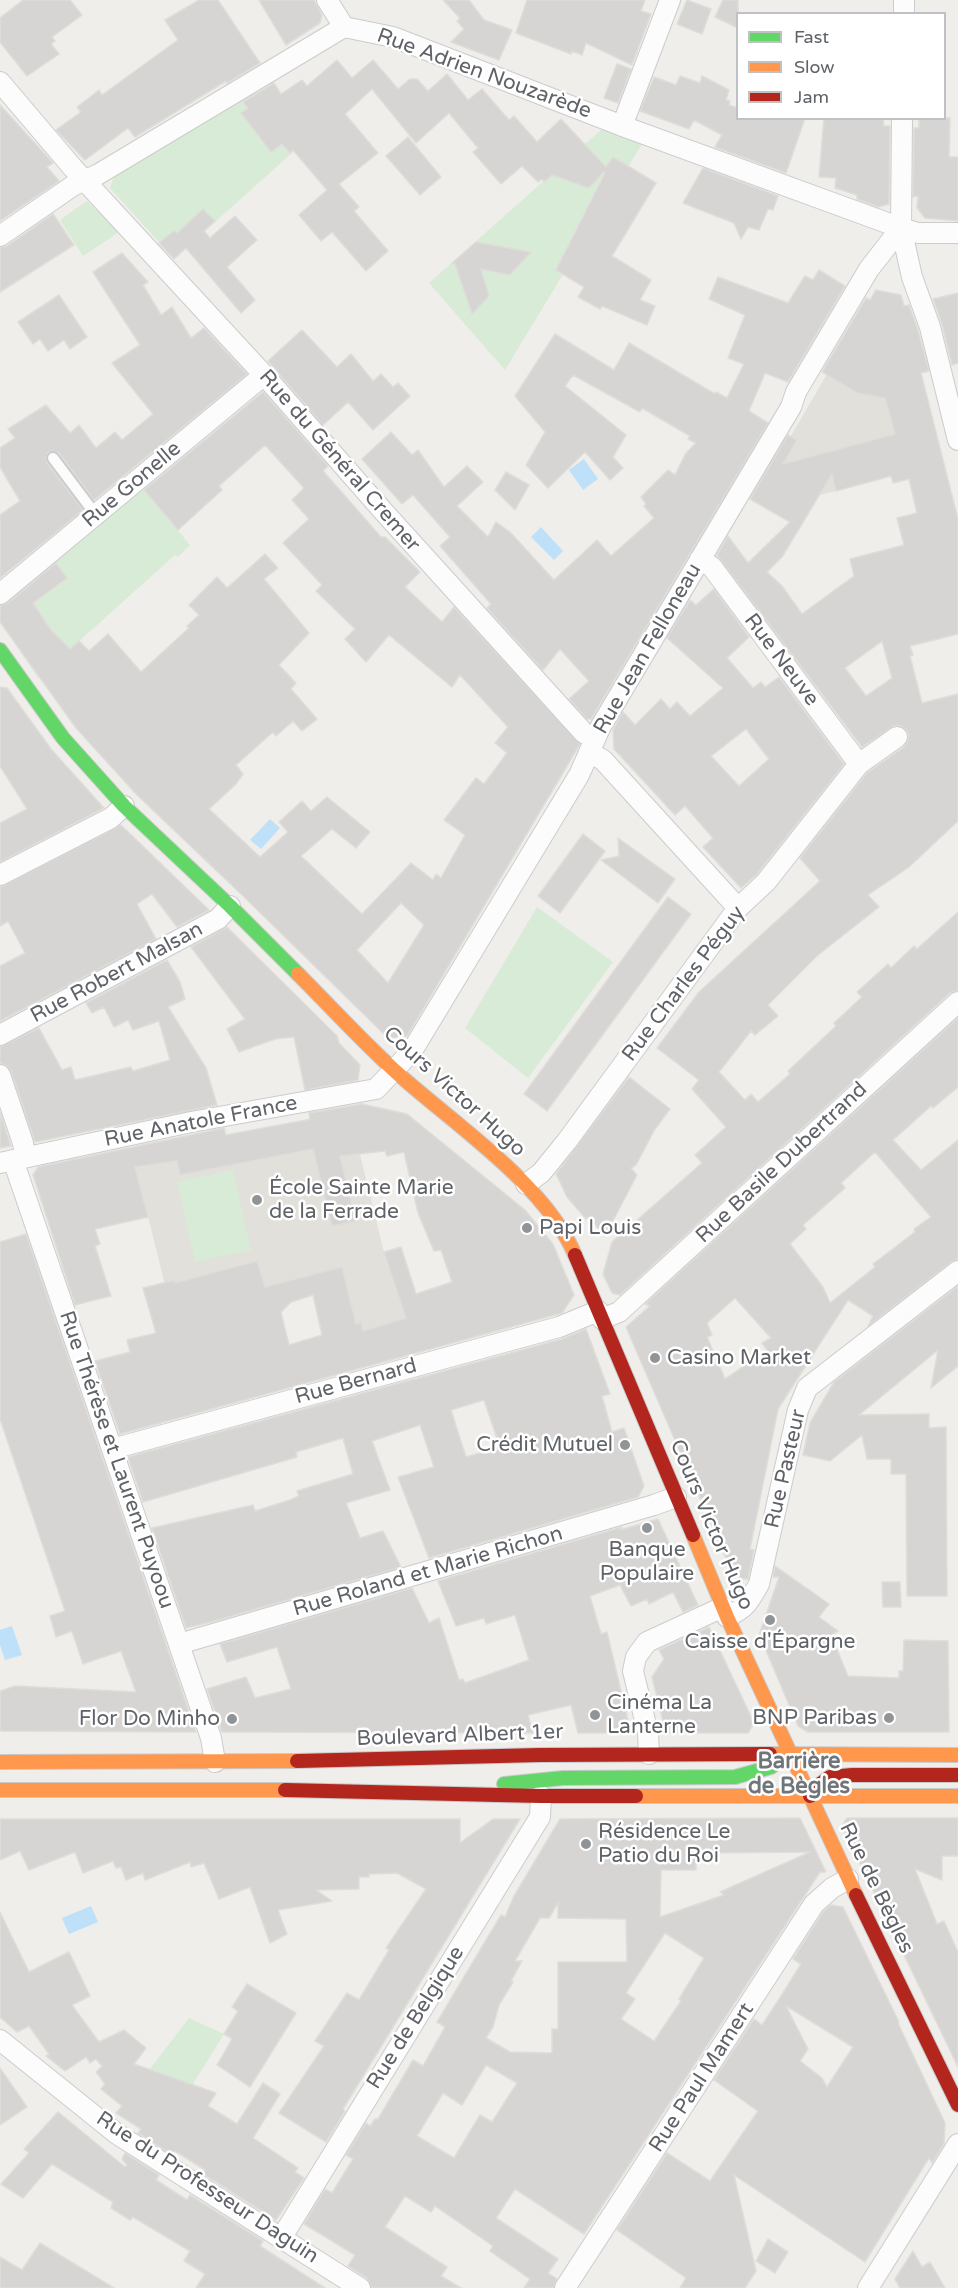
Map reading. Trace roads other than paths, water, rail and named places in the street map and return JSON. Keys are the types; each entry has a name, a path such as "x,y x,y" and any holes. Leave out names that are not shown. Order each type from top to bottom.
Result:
{"street":[{"path":"0,236 74,185 344,27 327,0"},
{"path":"622,126 670,0"},
{"name":"Rue Adrien Nouzarède","path":"344,27 393,37 622,126 901,228 918,233 958,233"},
{"name":"Rue du Général Cremer","path":"0,82 85,180 264,375 383,511 576,724 603,760 738,908"},
{"path":"902,120 901,228 912,277 930,327 958,440"},
{"name":"Rue Jean Felloneau","path":"394,1070 412,1051 579,775 592,745 791,407 796,392 869,269 901,228"},
{"name":"Rue Gonelle","path":"0,594 264,375"},
{"name":"Rue Neuve","path":"700,559 712,567 859,764"},
{"name":"Cours Victor Hugo","path":"4,663 63,738 124,806 230,906 394,1070 526,1184 567,1236 745,1656"},
{"name":"Rue Charles Péguy","path":"526,1184 541,1173 567,1141 738,908 766,882 859,764 897,737"},
{"path":"0,875 111,818 124,806"},
{"name":"Rue Robert Malsan","path":"0,1035 218,919 230,906"},
{"name":"Rue Basile Dubertrand","path":"600,1315 619,1312 958,1002"},
{"name":"Rue Anatole France","path":"13,1160 191,1122 376,1089 394,1070"},
{"path":"0,1075 23,1143 13,1160"},
{"name":"Rue Thérèse et Laurent Puyoou","path":"13,1160 211,1738 214,1762"},
{"name":"Rue Pasteur","path":"649,1754 648,1733 633,1671 636,1657 647,1642 725,1612 741,1611 748,1603 759,1584 798,1410 807,1388 958,1271"},
{"name":"Rue Bernard","path":"112,1449 600,1315"},
{"name":"Rue Roland et Marie Richon","path":"179,1644 654,1506 676,1497"},
{"name":"Rue de Bègles","path":"745,1656 848,1879 958,2105"},
{"name":"Boulevard Albert 1er","path":"0,1762 214,1762 649,1754 958,1755"},
{"path":"413,1792 563,1778 735,1777 771,1767 790,1754"},
{"path":"810,1796 816,1787 830,1777 958,1775"},
{"path":"0,1790 260,1790 541,1796 958,1796"},
{"name":"Rue de Belgique","path":"282,2237 540,1817 541,1796"},
{"name":"Rue Paul Mamert","path":"566,2288 814,1904 832,1888 848,1879"},
{"name":"Rue du Professeur Daguin","path":"0,2040 117,2134 360,2288"},
{"path":"868,2288 958,2144"}],"lane":[{"path":"53,458 96,515"}],"water":[{"path":"584,459 598,479 583,490 569,470"},
{"path":"541,527 563,551 554,560 531,537"},
{"path":"270,819 280,828 261,849 250,840"},
{"path":"12,1626 22,1655 5,1660 0,1645 0,1630"},
{"path":"91,1906 98,1922 69,1934 62,1918"}],"place":[{"name":"École Sainte Marie de la Ferrade","path":"257,1200"},
{"name":"Papi Louis","path":"527,1228"},
{"name":"Casino Market","path":"655,1358"},
{"name":"Crédit Mutuel","path":"625,1445"},
{"name":"Banque Populaire","path":"647,1528"},
{"name":"Caisse d'Épargne","path":"770,1620"},
{"name":"Cinéma La Lanterne","path":"595,1715"},
{"name":"BNP Paribas","path":"889,1718"},
{"name":"Flor Do Minho","path":"232,1719"},
{"name":"Résidence Le Patio du Roi","path":"586,1844"}],"district":[{"name":"Barrière de Bègles","path":"799,1775"}]}
